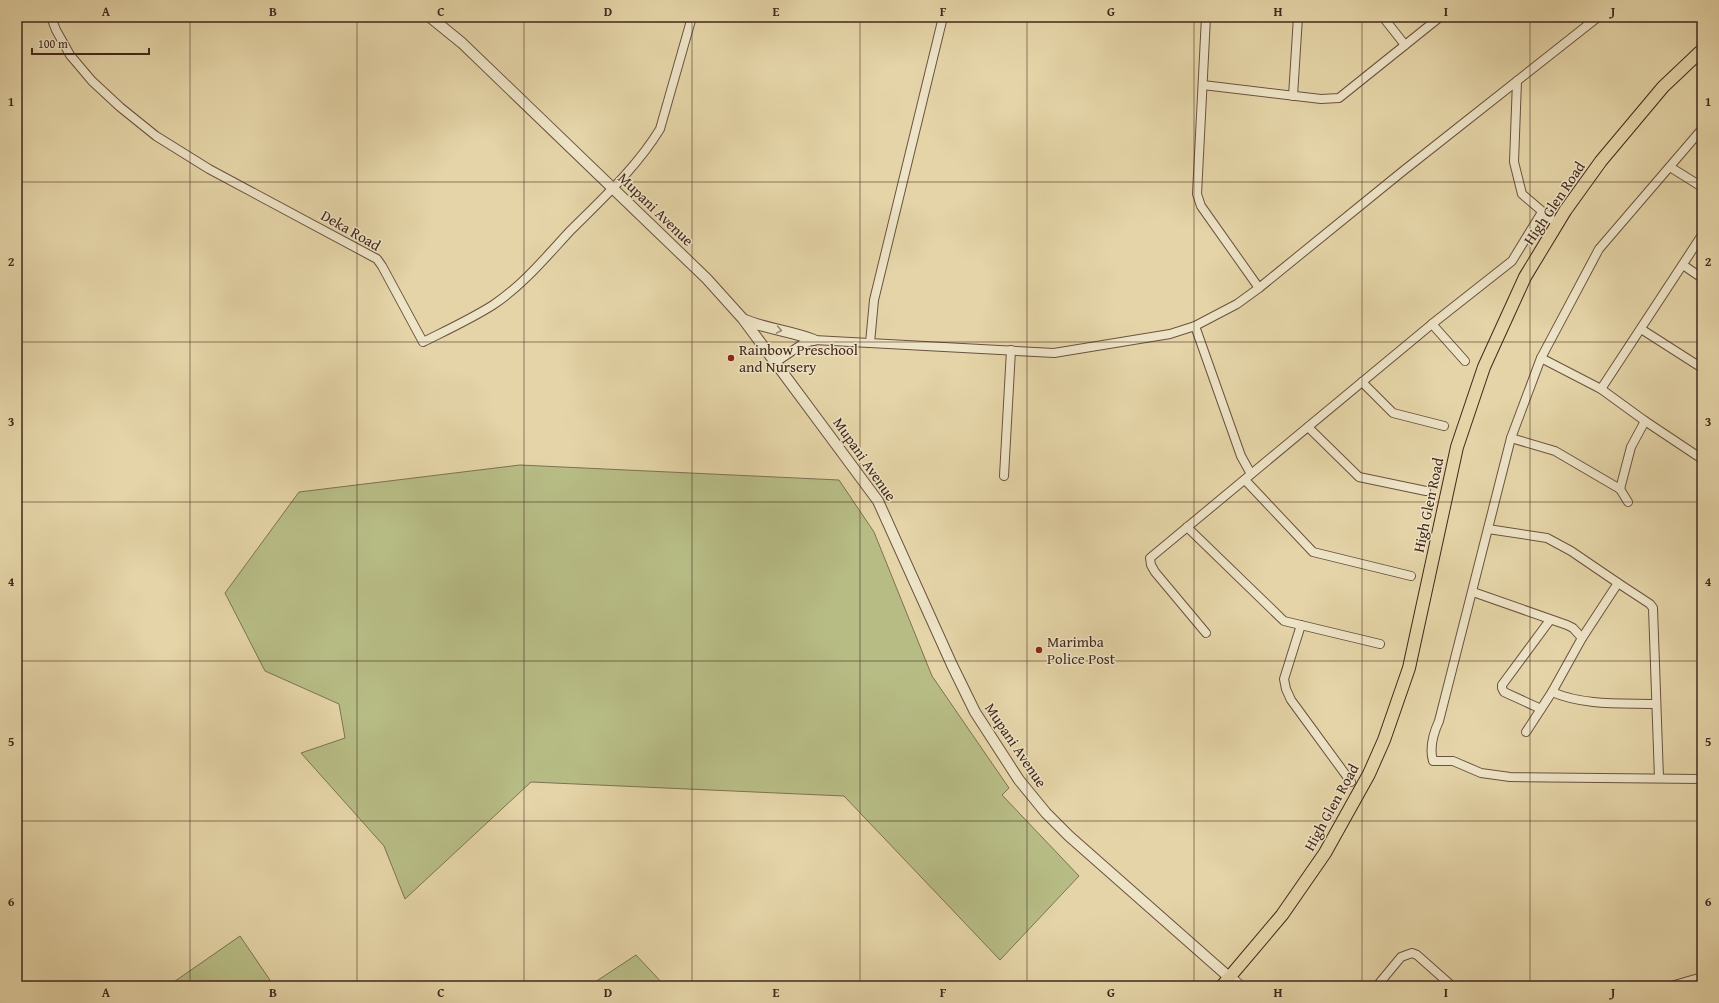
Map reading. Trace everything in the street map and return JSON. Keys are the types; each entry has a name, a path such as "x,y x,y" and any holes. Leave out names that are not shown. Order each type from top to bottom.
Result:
{"main road":[{"name":"High Glen Road","path":"1226,982 1282,915 1325,853 1369,774 1384,740 1409,668 1457,447 1484,368 1525,277 1557,224 1601,161 1632,122 1663,87 1702,50"},
{"path":"1226,982 1240,986"}],"street":[{"name":"Deka Road","path":"51,17 56,30 70,55 92,81 120,107 156,136 209,169 377,259 423,342 493,305 517,287 612,188"},
{"name":"Mupani Avenue","path":"430,17 462,43 707,279 743,319 878,500 974,712 1019,780 1046,813 1065,832 1226,982"},
{"path":"612,188 650,144 660,128 692,17"},
{"path":"870,343 874,300 944,17"},
{"path":"1206,17 1197,194 1201,206 1259,288"},
{"path":"1293,96 1298,17"},
{"path":"1383,17 1405,45"},
{"path":"1202,85 1321,99 1339,98 1440,17"},
{"path":"743,319 761,327 796,333 814,340 1054,352 1170,334 1195,326 1237,304 1259,288 1598,17"},
{"path":"1517,81 1514,162 1522,194 1557,224"},
{"path":"1702,130 1599,249 1541,358 1511,438 1473,592 1430,752 1433,761 1453,761 1481,773 1510,777 1702,779"},
{"path":"1670,167 1702,187"},
{"path":"1206,633 1155,572 1151,565 1150,558 1432,324 1512,261 1542,212"},
{"path":"1601,389 1702,235"},
{"path":"1683,265 1702,278"},
{"path":"1432,324 1465,360"},
{"path":"1195,326 1241,456 1251,474"},
{"path":"1641,329 1702,368"},
{"path":"776,362 801,345 814,340"},
{"path":"1004,476 1011,350"},
{"path":"1541,358 1601,389 1644,421 1702,458"},
{"path":"1362,382 1393,413 1444,426"},
{"path":"1620,489 1631,447 1644,421"},
{"path":"1308,427 1359,477 1426,491"},
{"path":"1511,438 1555,451 1620,489 1628,502"},
{"path":"1244,480 1313,552 1411,576"},
{"path":"1187,527 1284,621 1380,644"},
{"path":"1488,529 1547,538 1572,551 1652,606 1659,778"},
{"path":"1526,732 1552,692 1582,638 1618,583"},
{"path":"1473,592 1573,628 1582,638"},
{"path":"1541,709 1504,692 1502,686 1550,620"},
{"path":"1301,625 1284,679 1286,689 1292,700 1351,782"},
{"path":"1552,692 1564,697 1593,702 1656,704"},
{"path":"1377,986 1401,957 1412,953 1417,955 1452,986"},
{"path":"1671,986 1702,977"}],"green space":[{"path":"520,465 839,480 874,532 932,676 1009,788 1002,795 1079,876 1000,960 844,796 531,782 405,899 384,846 301,753 345,738 339,704 265,671 225,593 299,492"},
{"path":"240,936 274,986 168,986"},
{"path":"636,955 665,986 589,986"}],"place":[{"name":"Rainbow Preschool and Nursery","path":"731,358"},
{"name":"Marimba Police Post","path":"1039,650"}]}
